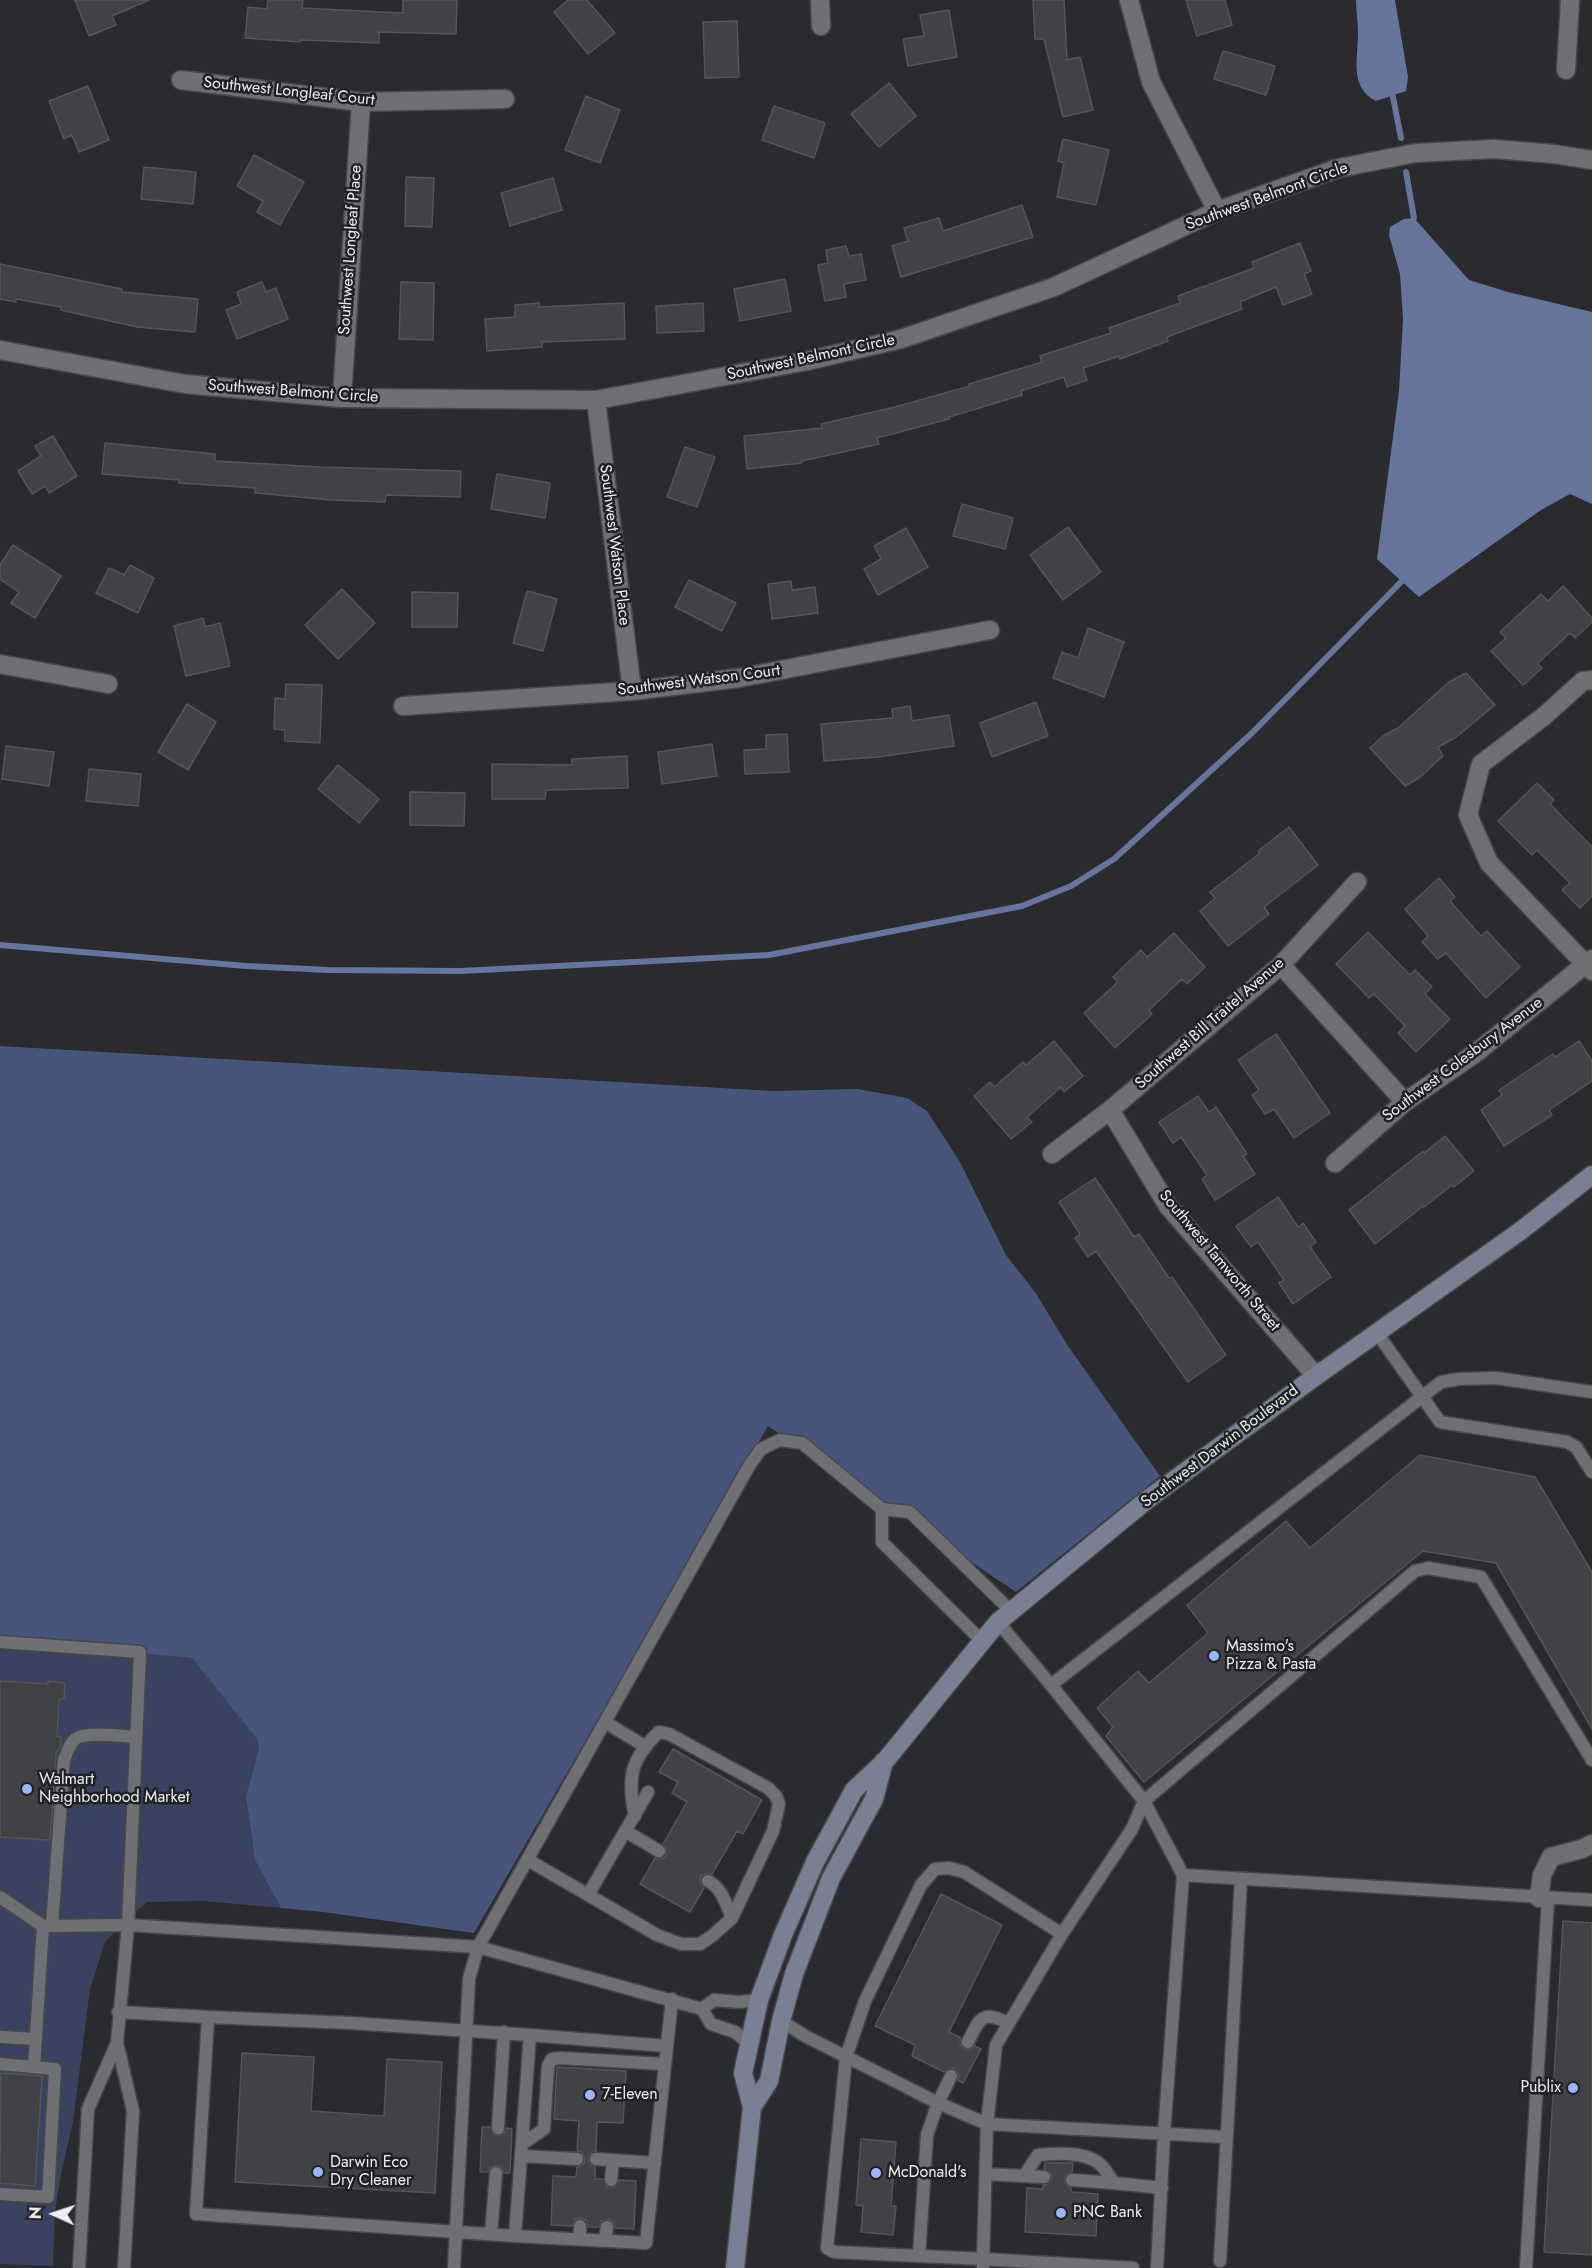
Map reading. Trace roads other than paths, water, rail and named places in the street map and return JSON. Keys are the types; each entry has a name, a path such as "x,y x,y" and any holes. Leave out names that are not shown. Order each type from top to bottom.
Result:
{"street":[{"path":"820,0 821,26"},
{"path":"1129,0 1151,82 1217,212"},
{"path":"1566,70 1570,0"},
{"name":"Southwest Longleaf Court","path":"181,80 361,102 505,99"},
{"name":"Southwest Longleaf Place","path":"342,398 361,102"},
{"name":"Southwest Belmont Circle","path":"0,351 185,384 342,398 596,400 807,361 901,339 1054,287 1217,212 1339,168 1416,153 1494,150 1554,154 1592,160"},
{"name":"Southwest Watson Place","path":"596,400 632,691"},
{"name":"Southwest Watson Court","path":"404,705 632,691 739,678 990,630"},
{"path":"0,664 108,684"},
{"path":"1590,965 1489,863 1468,815 1480,764 1543,717 1583,681 1592,680"},
{"name":"Southwest Bill Traitel Avenue","path":"1052,1154 1110,1110 1281,965 1357,882"},
{"path":"1281,965 1405,1102"},
{"name":"Southwest Colesbury Avenue","path":"1335,1163 1405,1102 1477,1052 1590,965"},
{"name":"Southwest Tamworth Street","path":"1110,1110 1168,1206 1316,1376"},
{"name":"Southwest Darwin Boulevard","path":"735,2268 752,2107 743,2073 759,2000 814,1862 854,1790 885,1761 982,1641 1005,1617 1148,1499 1519,1232 1592,1175"},
{"name":"Southwest Darwin Boulevard","path":"752,2107 769,2081 794,1974 831,1878 874,1799 885,1761"},
{"path":"1543,1898 1542,1875 1551,1857 1592,1844"}],"lane":[{"path":"1377,1333 1440,1422 1568,1442 1576,1447 1592,1472"},
{"path":"1052,1685 1442,1382 1496,1378 1592,1392"},
{"path":"454,2268 469,1979 478,1947 743,1476 761,1449 780,1440 802,1443 882,1509 910,1512 1005,1617 1052,1685 1144,1801 1184,1875 1164,2134 1157,2268"},
{"path":"882,1509 882,1542 982,1641"},
{"path":"983,2264 987,2124 996,2045 1062,1934 1132,1829 1144,1801 1415,1571 1428,1568 1481,1577 1592,1760"},
{"path":"0,1642 141,1652 128,1925 118,2012 117,2043 133,2111 124,2268"},
{"path":"605,1722 646,1747"},
{"path":"528,1860 657,1935 681,1944 700,1944 732,1918 773,1831 779,1804 776,1796 768,1788 669,1734 659,1732 646,1747 630,1776 634,1816"},
{"path":"34,2067 64,1760 69,1746 77,1738 88,1735 136,1737"},
{"path":"588,1895 648,1792"},
{"path":"625,1831 659,1851"},
{"path":"1062,1934 964,1872 949,1868 935,1869 921,1885 870,1991 846,2057 827,2248 834,2253 919,2256 983,2264 1133,2268"},
{"path":"1184,1875 1592,1900"},
{"path":"1220,2260 1241,1879"},
{"path":"708,1881 713,1883 722,1894 732,1918"},
{"path":"0,1896 48,1926 128,1925 478,1947 702,2008 711,2024 735,2032 749,2044"},
{"path":"1526,2268 1543,1898"},
{"path":"208,2017 196,2214 515,2236 580,2232 605,2241 646,2243 672,2000"},
{"path":"702,2008 714,2000 739,2002 759,2000"},
{"path":"118,2012 504,2032 666,2046"},
{"path":"968,2042 980,2020 985,2016 993,2016 1009,2023"},
{"path":"782,2021 846,2057 938,2103 987,2124 1226,2137"},
{"path":"498,2128 504,2032"},
{"path":"515,2236 530,2035"},
{"path":"0,2037 36,2039"},
{"path":"79,2268 88,2109 117,2043"},
{"path":"522,2150 544,2129 548,2066 552,2060 560,2058 664,2064"},
{"path":"0,2064 55,2068 48,2197 0,2194"},
{"path":"919,2256 927,2135 938,2103 951,2076"},
{"path":"522,2150 577,2159"},
{"path":"1024,2176 1038,2155 1055,2153 1088,2158 1102,2165 1114,2183"},
{"path":"596,2159 655,2163"},
{"path":"611,2180 613,2160"},
{"path":"492,2234 496,2173"},
{"path":"986,2174 1044,2177"},
{"path":"1072,2180 1162,2187"},
{"path":"605,2241 607,2228"}],"waterway":[{"path":"1393,97 1401,138"},
{"path":"1406,172 1414,218"},
{"path":"0,945 246,966 328,970 461,971 769,955 1022,906 1071,886 1114,859 1252,733 1402,581"}],"place":[{"name":"Massimo's Pizza & Pasta","path":"1214,1656"},
{"name":"Walmart Neighborhood Market","path":"27,1789"},
{"name":"Publix","path":"1573,2088"},
{"name":"7-Eleven","path":"590,2095"},
{"name":"Darwin Eco Dry Cleaner","path":"318,2172"},
{"name":"McDonald's","path":"876,2173"},
{"name":"PNC Bank","path":"1061,2213"}]}
